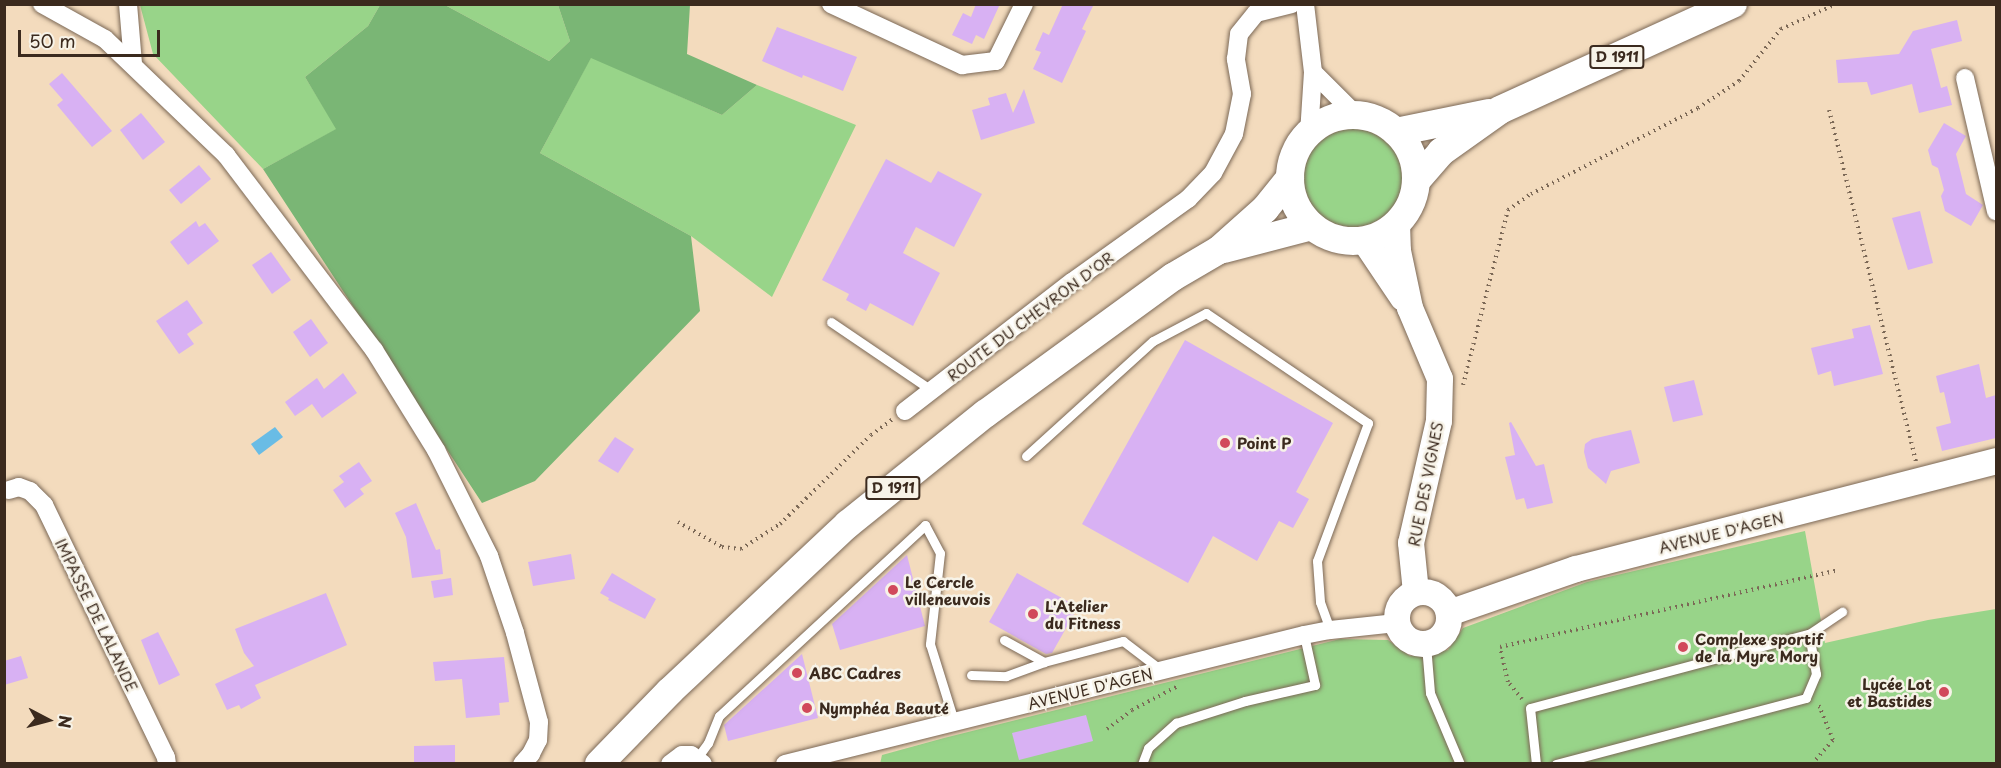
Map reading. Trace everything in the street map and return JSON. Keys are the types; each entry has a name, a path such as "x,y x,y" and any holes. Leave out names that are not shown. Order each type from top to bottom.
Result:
{"main road":[{"name":"D 1911","path":"1416,181 1441,152 1500,110 1733,4"},
{"name":"D 1911","path":"1396,132 1500,110"},
{"path":"1356,115 1377,120 1396,132 1407,146 1414,163 1416,181 1413,197 1397,224 1381,235 1364,240 1336,238 1312,226 1300,212 1293,196 1290,178 1299,147 1309,134 1322,123 1338,117 1356,115"},
{"name":"D 1911","path":"598,764 670,691 848,524 985,414 1173,277 1219,250 1265,209 1290,178"},
{"name":"RUE DES VIGNES","path":"1397,224 1398,250 1410,308"},
{"name":"D 1911","path":"1219,250 1312,226"},
{"name":"RUE DES VIGNES","path":"1364,240 1410,308 1440,379 1439,421 1411,543 1416,592"},
{"name":"AVENUE D'AGEN","path":"1449,613 1576,569 1996,461"},
{"path":"1416,592 1425,592 1440,598 1449,613 1447,630 1434,642 1426,645 1410,642 1399,631 1396,623 1398,607 1416,592"}],"street":[{"path":"42,4 105,39 134,64 226,155 261,198 374,351 436,450 489,556 515,633 539,722 538,740 531,754 522,764"},
{"path":"128,4 134,64"},
{"path":"831,4 962,65 996,61 1024,4"},
{"name":"ROUTE DU CHEVRON D'OR","path":"905,411 1072,282 1188,199 1213,173 1234,134 1242,94 1236,59 1239,34 1256,13 1291,4"},
{"path":"1305,4 1313,72 1309,134"},
{"path":"1313,72 1356,115"},
{"path":"1965,78 1996,211"},
{"name":"IMPASSE DE LALANDE","path":"9,490 19,487 30,491 44,505 166,757 166,764"},
{"name":"AVENUE D'AGEN","path":"785,764 1304,635 1396,623"},
{"path":"670,764 682,755 700,761"}],"lane":[{"path":"1026,456 1153,341 1206,313 1368,423 1317,561 1320,602 1330,630"},
{"path":"831,322 931,390"},
{"path":"700,761 719,716 811,628 925,525 940,553 930,644 954,721"},
{"path":"1536,764 1530,708 1809,634 1842,612"},
{"path":"1556,764 1806,698 1816,674 1809,634"},
{"path":"1142,764 1148,748 1176,723 1245,701 1315,685 1304,635"},
{"path":"1004,640 1044,662"},
{"path":"971,675 1006,676 1044,662 1123,641 1161,670"},
{"path":"1426,645 1430,693 1460,764"}],"path":[{"path":"1461,396 1509,210 1531,194 1698,108 1739,81 1781,29 1836,4"},
{"path":"1829,110 1921,480"},
{"path":"678,522 722,547 741,549 780,524 871,435 905,411"},
{"path":"1530,708 1508,682 1500,647 1835,571"},
{"path":"1107,729 1132,710 1184,682 1180,666"},
{"path":"1806,698 1820,707 1833,740 1812,764"}],"green space":[{"path":"140,5 380,5 368,26 305,77 337,129 263,169 153,54"},
{"path":"380,5 445,5 549,61 570,41 558,5 690,5 687,54 757,85 722,115 591,58 540,153 691,236 700,311 535,481 482,503 263,169 336,129 305,77 368,26"},
{"path":"445,5 558,5 570,41 549,61"},
{"path":"591,57 722,115 757,85 856,125 772,297 691,236 540,153"},
{"path":"1353,129 1372,132 1388,143 1399,159 1402,178 1399,197 1388,213 1372,224 1353,227 1334,224 1318,213 1307,197 1304,178 1307,159 1318,143 1334,132"},
{"name":"Complexe sportif de la Myre Mory","path":"1805,531 1825,643 1928,620 1996,609 1996,763 880,764 882,755 944,738 1340,639 1388,640 1410,656 1448,650 1463,628 1587,582"}],"water":[{"path":"275,427 283,437 259,455 251,444"}],"building":[{"path":"976,4 1000,4 984,39 976,35 972,44 952,35 963,13 971,17"},
{"path":"1063,4 1094,4 1082,29 1086,31 1062,83 1033,69 1041,52 1035,50 1043,32 1049,35"},
{"path":"1957,20 1962,41 1931,49 1941,88 1947,86 1952,105 1919,113 1912,84 1871,95 1867,82 1838,83 1836,60 1899,54 1913,31"},
{"path":"777,27 857,57 843,91 803,75 802,78 762,61"},
{"path":"62,73 112,131 92,147 57,105 63,100 49,84"},
{"path":"1024,89 1035,123 981,140 972,110 990,105 988,98 1006,93 1013,113"},
{"path":"141,113 165,142 143,160 120,130"},
{"path":"1944,123 1966,136 1956,154 1966,194 1983,205 1971,226 1945,211 1941,196 1944,190 1938,168 1932,165 1928,150"},
{"path":"886,159 931,183 938,171 982,194 954,247 916,227 903,253 940,273 913,326 870,303 866,311 846,300 849,294 822,280"},
{"path":"199,165 211,179 181,204 169,190"},
{"path":"1920,211 1933,263 1908,270 1892,218"},
{"path":"196,221 199,227 205,223 219,241 188,265 170,242"},
{"path":"271,252 291,280 272,294 252,265"},
{"path":"187,300 203,323 187,334 194,344 179,354 156,321"},
{"path":"311,319 328,343 310,357 293,332"},
{"path":"1870,325 1883,374 1834,386 1831,371 1818,375 1811,348 1854,338 1852,329"},
{"name":"Point P","path":"1185,340 1333,423 1296,492 1309,499 1293,528 1279,521 1257,561 1213,536 1188,583 1082,524"},
{"path":"1979,364 1986,398 1996,395 1996,438 1942,451 1936,427 1951,423 1944,392 1940,393 1936,376"},
{"path":"343,373 357,393 322,418 312,404 295,416 285,402 317,378 324,389"},
{"path":"1694,380 1703,415 1673,422 1664,387"},
{"path":"1511,422 1536,466 1544,464 1553,503 1527,509 1524,498 1516,500 1505,457 1515,455 1509,423"},
{"path":"1631,430 1640,463 1611,471 1606,484 1588,468 1584,452 1585,444 1592,439"},
{"path":"615,437 634,449 618,473 598,461"},
{"path":"359,462 372,481 360,489 364,494 345,508 333,490 344,482 339,476"},
{"path":"416,503 436,550 440,549 443,574 412,578 406,537 395,513"},
{"path":"571,554 575,579 533,586 528,562"},
{"name":"Le Cercle villeneuvois","path":"907,555 925,626 840,650 832,624"},
{"path":"612,573 656,599 645,619 608,600 609,598 600,593"},
{"name":"L'Atelier du Fitness","path":"1017,573 1078,607 1052,653 1046,654 989,622"},
{"path":"451,578 453,595 434,598 431,581"},
{"path":"326,593 347,645 255,685 261,698 241,709 239,705 227,710 215,684 254,666 244,653 235,629"},
{"path":"158,632 180,675 159,685 141,640"},
{"path":"802,654 818,718 728,741 724,725"},
{"path":"21,656 28,678 4,685 4,661"},
{"path":"504,657 509,702 499,703 500,715 466,718 462,679 435,681 433,662"},
{"path":"1086,715 1093,741 1019,760 1012,733"},
{"path":"455,745 455,763 414,764 414,746"}],"place":[{"name":"Point P","path":"1225,443"},
{"name":"Le Cercle villeneuvois","path":"893,590"},
{"name":"L'Atelier du Fitness","path":"1033,614"},
{"name":"Complexe sportif de la Myre Mory","path":"1683,647"},
{"name":"ABC Cadres","path":"797,673"},
{"name":"Lycée Lot et Bastides","path":"1944,692"},
{"name":"Nymphéa Beauté","path":"807,708"}]}
